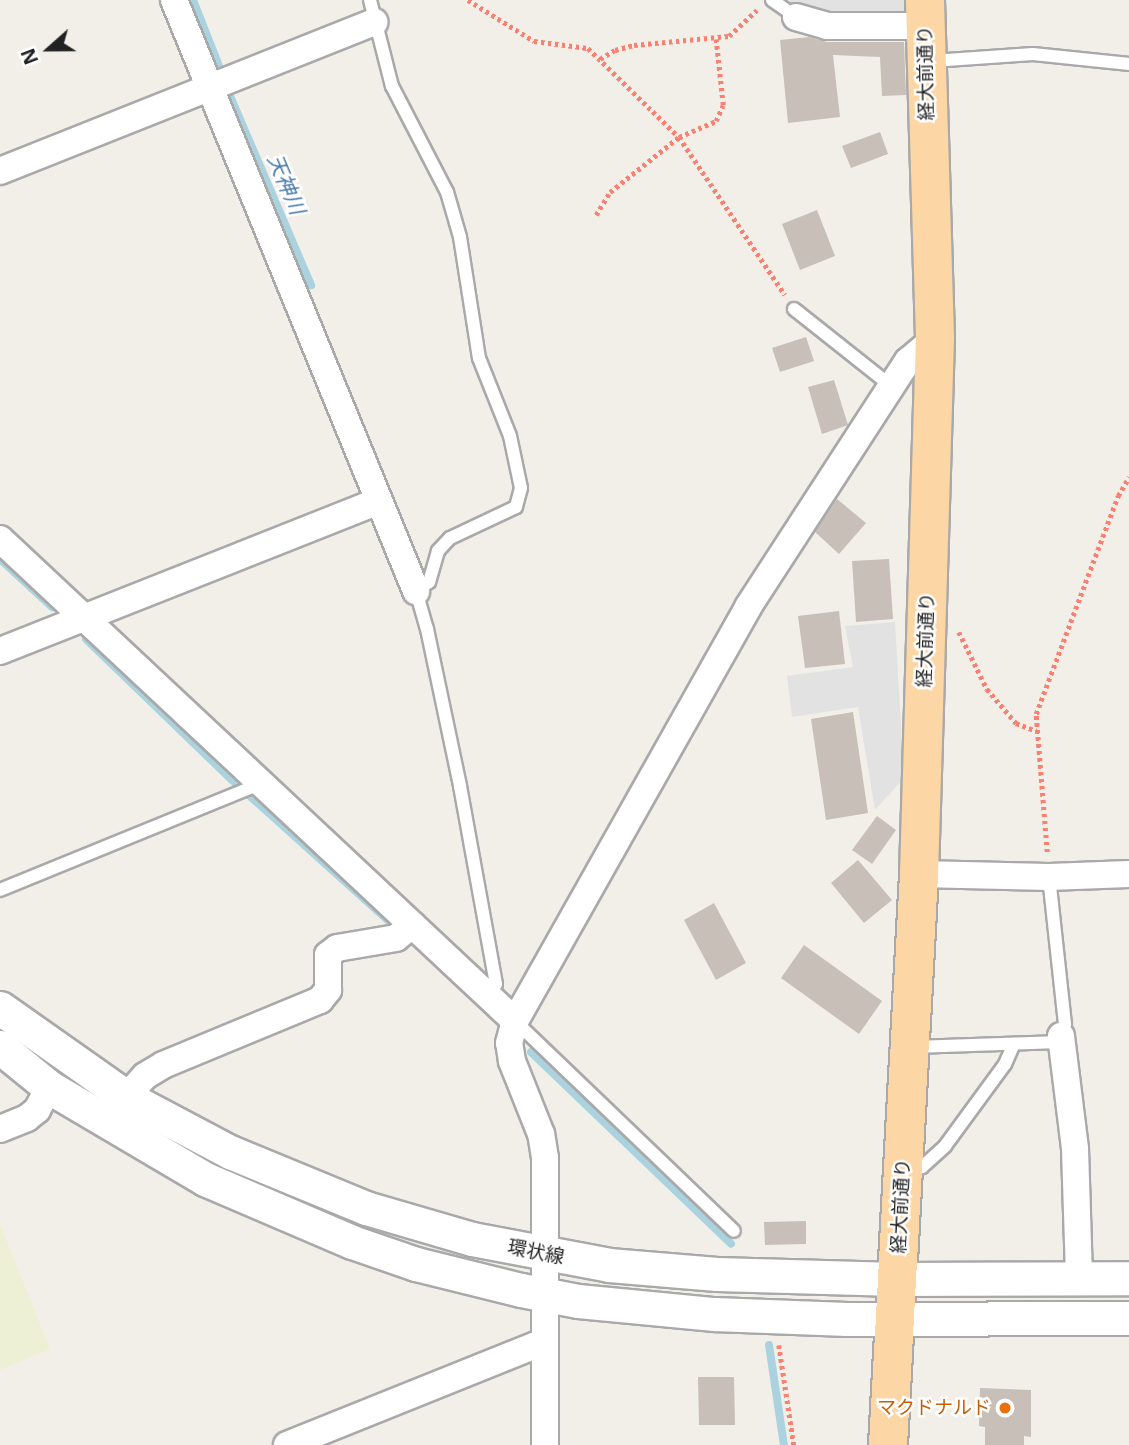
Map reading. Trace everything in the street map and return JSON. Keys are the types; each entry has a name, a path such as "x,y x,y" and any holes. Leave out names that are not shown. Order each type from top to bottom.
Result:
{"main road":[{"name":"経大前通り","path":"888,1445 919,874 936,338 925,29"}],"street":[{"path":"174,0 416,590"},
{"path":"0,171 209,87 372,11"},
{"path":"796,17 827,26 925,29"},
{"path":"545,1445 545,1158 541,1134 512,1062 509,1043 515,1021 528,993 748,607 891,386 918,350 936,338"},
{"path":"0,651 378,501"},
{"path":"0,539 263,782 515,1021"},
{"path":"919,874 1049,877 1129,874"},
{"path":"126,1097 145,1076 163,1065 320,1000 328,990 328,956 337,948 396,938 412,925"},
{"name":"環状線","path":"0,1008 126,1097 230,1152 366,1208 426,1228 545,1255 647,1270 897,1279 1079,1276 1129,1278"},
{"path":"1062,1039 1075,1149 1079,1276"},
{"name":"環状線","path":"0,1047 49,1087 205,1179 278,1212 416,1264 545,1296 714,1314 894,1319 1129,1318"},
{"path":"0,1129 27,1118 37,1110 49,1087"},
{"path":"287,1445 543,1342"}],"lane":[{"path":"772,0 796,17"},
{"path":"372,11 392,86 447,192 460,237 479,358 510,436 521,488 516,507 450,538 438,551 429,582 416,590 427,629 460,786 496,984 489,996"},
{"path":"925,29 1033,54 1129,64"},
{"path":"794,309 891,386"},
{"path":"0,890 263,782"},
{"path":"909,1047 1014,1044 1062,1039 1065,1024 1049,877"},
{"path":"515,1021 734,1231"},
{"path":"902,1174 922,1167 945,1146 1005,1065 1014,1044"}],"path":[{"path":"468,0 534,41 589,48 679,137 794,309"},
{"path":"600,59 615,50 634,45 729,36 758,9"},
{"path":"596,215 610,192 679,137 716,121 723,105 716,39"},
{"path":"1049,877 1036,714 1118,496 1129,477"},
{"path":"958,630 987,689 1016,723 1037,731"},
{"path":"778,1338 794,1445"}],"green space":[{"path":"0,1224 50,1349 0,1370"}],"shaded area":[{"path":"790,0 910,0 910,17 832,19 790,3"},
{"path":"895,622 904,778 875,810 858,707 792,717 787,676 853,667 845,626"}],"building":[{"path":"809,37 827,42 904,42 906,95 882,96 880,57 833,55 840,117 788,123 780,40"},
{"path":"880,132 888,154 851,168 842,146"},
{"path":"817,210 835,256 800,270 782,224"},
{"path":"806,337 814,361 780,372 772,348"},
{"path":"834,380 848,425 822,434 808,387"},
{"path":"837,499 866,523 839,554 815,532"},
{"path":"889,559 893,619 856,622 852,561"},
{"path":"839,611 845,664 805,668 798,616"},
{"path":"853,712 868,813 826,820 811,719"},
{"path":"877,816 896,830 872,864 852,850"},
{"path":"858,860 892,900 864,923 831,883"},
{"path":"714,903 746,963 716,980 684,920"},
{"path":"804,945 882,1001 859,1034 781,978"},
{"path":"806,1221 806,1244 765,1245 764,1222"},
{"path":"698,1377 734,1377 735,1425 699,1425"},
{"name":"マクドナルド","path":"980,1388 1031,1390 1031,1437 1024,1436 1024,1445 985,1445 985,1427 979,1426"}],"waterway":[{"name":"天神川","path":"193,0 219,66"},
{"name":"天神川","path":"230,96 311,285"},
{"path":"0,559 52,607"},
{"path":"86,639 231,779 391,923"},
{"path":"531,1052 731,1244"},
{"path":"769,1345 784,1445"}],"place":[{"name":"マクドナルド","path":"1005,1408"}]}
